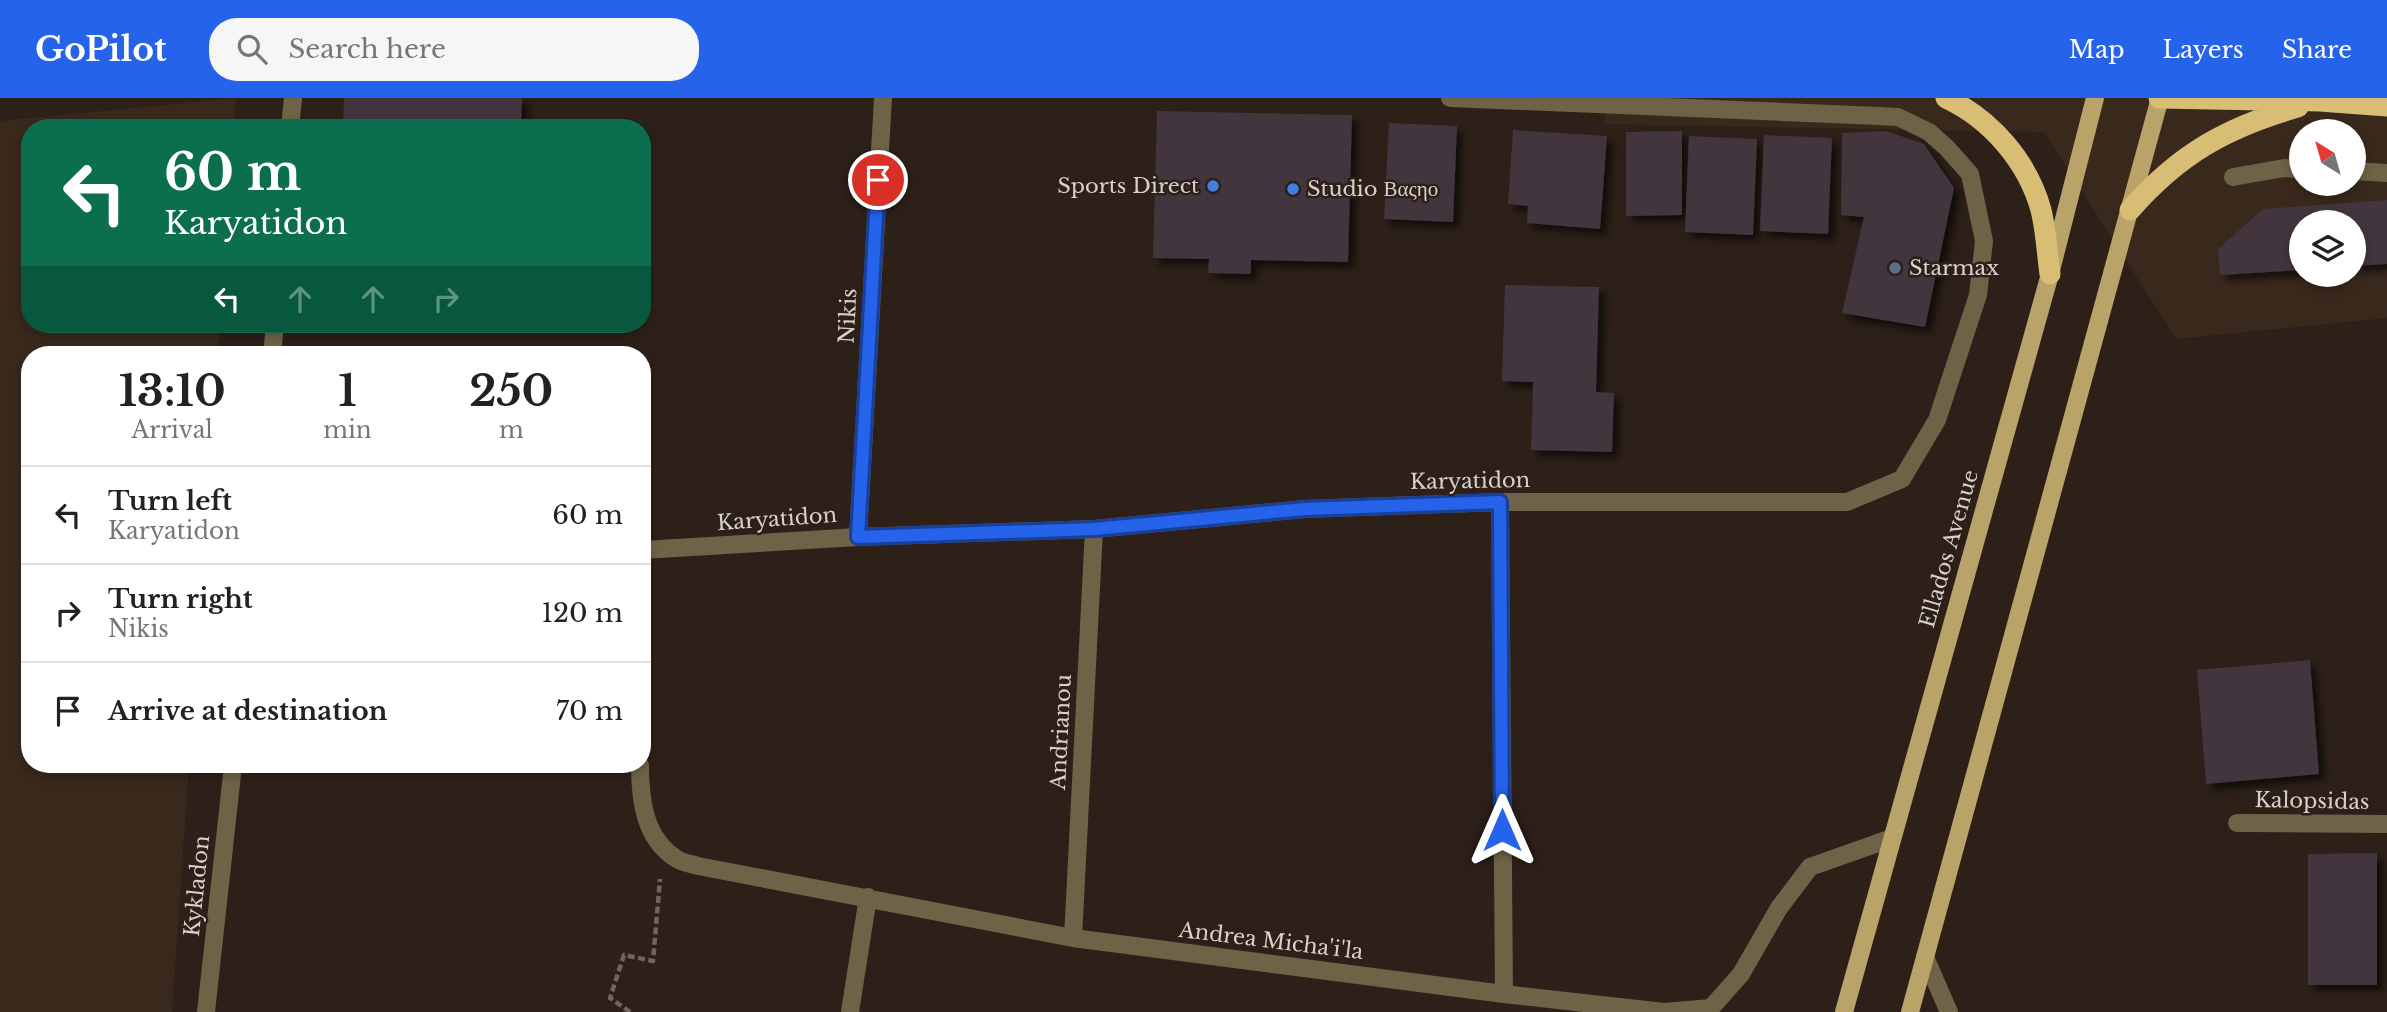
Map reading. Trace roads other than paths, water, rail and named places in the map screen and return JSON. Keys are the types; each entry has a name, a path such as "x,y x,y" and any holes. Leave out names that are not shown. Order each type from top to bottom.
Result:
{"highway":[{"path":"1946,98 1983,120 2019,162 2041,209 2050,274"},
{"path":"2160,98 2320,101 2387,106"},
{"path":"2130,210 2167,171 2224,134 2263,117 2320,101"}],"main road":[{"name":"Ellados Avenue","path":"1844,1012 2050,274 2095,98"},
{"path":"1910,1012 2160,98"}],"street":[{"path":"291,119 293,98"},
{"name":"Nikis","path":"858,537 883,98"},
{"name":"Karyatidon","path":"651,549 858,537 1094,529 1305,509 1500,502 1847,502 1902,480 1937,420 1978,295 1984,241 1970,174 1929,132 1898,117 1450,98"},
{"path":"2234,177 2289,168"},
{"path":"2366,172 2387,173"},
{"path":"1500,502 1504,994"},
{"name":"Andrianou","path":"1073,938 1094,529"},
{"name":"Kykladon","path":"206,1012 232,773"},
{"name":"Andrea Micha'i'la","path":"640,773 640,795 648,822 663,846 677,859 698,866 1073,938 1664,1012 1711,1008 1741,974 1779,908 1810,867 1892,838"},
{"name":"Kalopsidas","path":"2237,823 2387,824"},
{"path":"849,1012 868,897"},
{"path":"1925,957 1949,1012"}],"place":[{"name":"Sports Direct","path":"1213,186"},
{"name":"Studio Βαςηο","path":"1293,189"},
{"name":"Starmax","path":"1895,268"}]}
